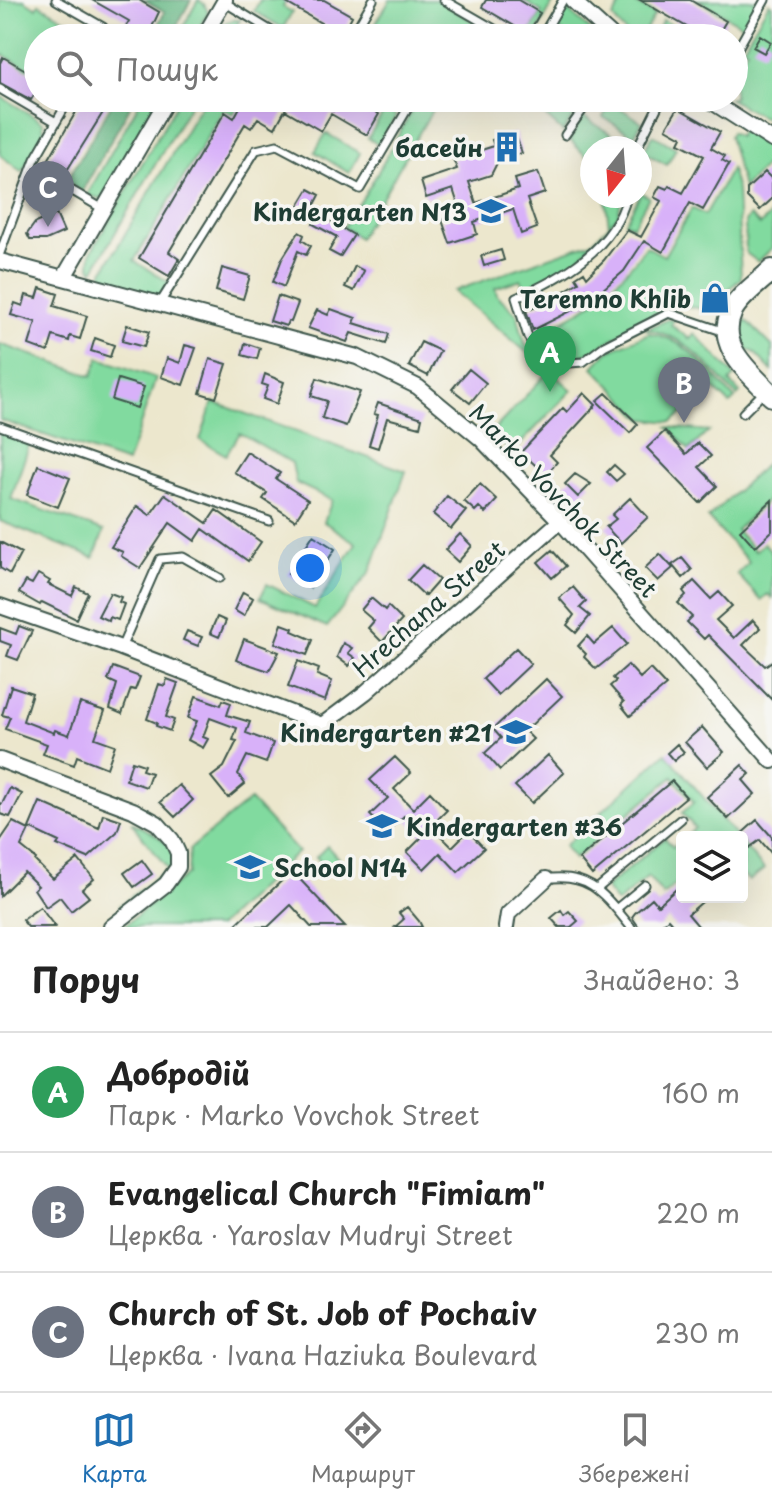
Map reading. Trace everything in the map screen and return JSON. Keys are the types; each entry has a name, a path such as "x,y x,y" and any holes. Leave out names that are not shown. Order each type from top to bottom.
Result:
{"main road":[{"path":"769,393 732,354 727,333 732,309 772,270"}],"street":[{"path":"572,0 599,24"},
{"path":"211,24 223,1"},
{"path":"64,277 160,112"},
{"path":"731,112 770,134"},
{"name":"Marko Vovchok Street","path":"0,261 357,357 418,387 480,438 560,521 772,761"},
{"name":"Hrechana Street","path":"121,648 322,725 366,692 560,521"},
{"path":"0,606 121,648"},
{"path":"0,760 133,810 157,823 172,840 178,853 178,867 166,884 111,927"},
{"path":"506,927 508,914 546,879"}],"lane":[{"path":"56,0 98,24"},
{"path":"444,0 486,24"},
{"path":"549,24 563,0"},
{"path":"748,30 765,0"},
{"path":"223,1 260,24"},
{"path":"358,24 370,1"},
{"path":"0,89 24,103"},
{"path":"39,112 56,122"},
{"path":"0,253 32,167 62,112"},
{"path":"160,303 256,150 277,145 360,189 406,112"},
{"path":"565,135 581,112"},
{"path":"643,136 655,112"},
{"path":"32,167 103,209"},
{"path":"624,208 622,215 589,255 553,282 516,298 528,337 536,347 554,360 583,362 604,346 669,313 727,333"},
{"path":"743,413 769,393"},
{"path":"0,426 269,521"},
{"path":"121,648 160,559 183,557 220,578"},
{"path":"598,888 681,819"},
{"path":"546,879 570,878 598,888 631,927"},
{"path":"616,909 645,885"}],"green space":[{"path":"0,0 24,0 37,8 39,4 74,24 24,24 24,67 2,54 0,56"},
{"path":"144,0 191,0 178,24 158,24 165,12"},
{"path":"198,0 204,4 208,12 201,24 185,24"},
{"path":"260,0 286,0 283,7 292,12 285,24 276,24 254,11"},
{"path":"390,0 436,0 478,24 375,24"},
{"path":"522,0 555,0 541,24 535,24 542,12"},
{"path":"623,0 629,0 655,14 649,24 618,24 613,18"},
{"path":"698,0 761,0 747,24 740,24"},
{"path":"769,3 772,5 772,105 764,118 748,109 748,39"},
{"path":"563,11 570,12 583,24 557,24"},
{"path":"233,20 240,20 238,24 224,23"},
{"path":"0,96 43,122 44,133 22,172 0,155"},
{"path":"107,112 127,112 82,192 66,182"},
{"path":"134,112 151,112 102,199 87,195"},
{"path":"172,112 186,112 93,271 90,266 91,252"},
{"path":"197,112 222,112 134,261 169,282 161,297 98,280"},
{"path":"411,112 431,112 359,238 343,227"},
{"path":"541,112 576,112 563,132"},
{"path":"606,112 626,112 642,122 634,136 603,117"},
{"path":"383,113 396,116 379,145 368,138"},
{"path":"582,116 614,136 580,136 580,150 570,140"},
{"path":"742,129 772,152 772,159 743,188 729,136 731,132 738,136"},
{"path":"326,133 360,153 349,173 315,152"},
{"path":"652,137 676,148 667,165 652,157"},
{"path":"731,169 737,190 741,278 722,296 716,290 707,298 712,304 707,309 670,305 582,357 554,353 531,335 565,320 596,300 622,276 646,246 664,256 692,208 705,215"},
{"path":"607,208 619,208 618,215 609,225"},
{"path":"633,208 643,208 633,226 625,222"},
{"path":"772,213 772,248 758,262 746,253 745,221 750,216 760,225"},
{"path":"608,226 569,269 536,286 524,286 521,279 495,288 497,295 517,314 525,344 542,359 543,366 454,291 592,242"},
{"path":"674,319 671,325 690,339 694,333 735,376 730,382 740,393 737,396 686,345 661,332 646,329"},
{"path":"745,319 772,346 772,371 754,352 748,350 742,337"},
{"path":"649,333 663,336 687,349 735,399 730,404 698,378 684,390 695,403 672,422 643,419 593,367 608,351"},
{"path":"0,344 92,376 99,358 156,378 127,463 0,420"},
{"path":"550,370 572,390 512,453 491,433"},
{"path":"213,402 406,471 370,572 327,627 260,598 267,584 315,608 356,543 324,522 332,500 296,483 292,463 240,433 226,455 200,440"},
{"path":"668,427 709,431 689,450"},
{"path":"0,431 30,442 11,499 104,531 94,558 0,521"},
{"path":"772,458 772,496 736,530 755,551 764,543 772,552 772,598 768,594 761,600 737,574 749,562 708,518"},
{"path":"666,753 732,831 692,831 695,828 682,813 694,802 673,777 574,859 564,846"},
{"name":"School N14","path":"250,800 298,852 218,927 123,927 188,874 190,849"},
{"path":"131,822 154,834 173,855 172,865 165,876 123,908 120,905 168,869"},
{"path":"665,838 673,847 676,844 676,884 663,895 648,877 617,903 605,888"},
{"path":"327,846 345,866 334,876 316,857"},
{"path":"748,850 764,869 748,880"}],"building":[{"path":"92,0 139,0 159,12 153,24 127,24 129,21"},
{"path":"281,0 324,0 352,16 348,24 323,24"},
{"path":"486,0 518,0 540,13 534,24 511,24 482,7"},
{"path":"640,0 690,0 726,21 724,24 682,24"},
{"path":"760,35 771,42 764,53 753,47"},
{"path":"3,57 24,69 24,96 0,83"},
{"path":"76,112 103,112 66,172 47,162"},
{"path":"225,112 234,118 237,112 284,112 275,128 258,118 251,128 245,124 169,252 179,259 169,276 139,258"},
{"path":"288,112 379,114 367,135 331,114 321,131"},
{"path":"676,112 685,112 720,132 711,148 725,156 722,160 729,164 703,210 690,203 663,252 644,241 624,271 587,303 533,330 526,310 542,304 539,299 548,295 551,299 579,282 576,277 584,272 587,277 627,230 641,237 661,201 654,197 660,186 667,189 669,186 683,193 704,156 679,143 682,137 666,128"},
{"path":"515,133 522,153 498,161 491,175 469,182 476,203 518,189 515,179 538,172 545,193 527,199 537,228 521,234 513,209 474,222 477,234 450,243 442,220 461,214 453,189 426,198 421,181 457,169 453,159 494,146 492,140"},
{"path":"765,172 772,179 772,199 760,210 747,197 747,189"},
{"path":"309,189 320,195 309,216 297,209"},
{"path":"56,214 64,232 46,240 30,240 27,234 35,223"},
{"path":"318,214 354,235 340,257 329,251 337,237 313,224"},
{"path":"299,232 304,235 302,240 311,246 306,255 298,251 284,287 273,282 282,259"},
{"path":"501,250 504,260 484,266 481,256"},
{"path":"355,266 364,271 354,291 345,287"},
{"path":"222,268 250,276 243,299 216,291"},
{"path":"40,288 58,294 54,306 87,316 80,339 70,336 69,341 53,336 48,352 29,345 36,322 11,315 15,303 23,306 26,295 37,298"},
{"path":"278,296 298,303 291,322 288,321 286,326 270,321"},
{"path":"331,309 356,318 354,323 389,334 386,344 351,333 347,342 308,328 317,310 328,315"},
{"path":"127,325 149,332 144,347 122,341"},
{"path":"95,338 114,345 110,357 91,351"},
{"path":"421,342 440,351 428,376 409,366"},
{"path":"245,343 260,348 257,359 242,355"},
{"path":"185,345 196,348 183,385 161,377 167,358 180,363"},
{"path":"210,359 227,364 216,398 200,393"},
{"path":"469,369 486,383 470,403 452,389"},
{"path":"265,374 284,382 277,404 263,399 268,386 262,384"},
{"path":"317,378 360,392 346,426 322,418 327,401 311,396"},
{"path":"118,379 144,387 137,408 112,400"},
{"path":"584,393 596,405 550,455 557,462 546,475 521,452 563,408 567,412"},
{"path":"606,393 638,424 630,433 597,401"},
{"path":"378,403 422,418 420,427 387,418 378,448 369,445 378,415 374,414"},
{"path":"665,431 686,454 698,443 711,456 699,467 717,486 700,503 647,448"},
{"path":"247,452 280,473 276,479 308,500 295,520 263,499 267,493 234,472"},
{"path":"38,465 70,478 58,507 27,495"},
{"path":"614,465 624,474 616,481 607,472"},
{"path":"575,474 591,484 578,497 565,484"},
{"path":"480,484 497,500 485,513 479,507 475,511 464,501"},
{"path":"165,494 207,523 216,510 261,542 248,561 203,529 195,541 170,523 140,568 121,556 123,552 111,547 137,506 150,515"},
{"path":"447,496 466,511 451,529 433,514"},
{"path":"630,498 648,517 621,543 606,527 616,519 612,515"},
{"path":"772,500 772,531 755,547 740,530"},
{"path":"460,534 472,546 458,562 445,550"},
{"path":"313,535 335,549 310,588 288,574"},
{"path":"0,542 21,553 10,574 0,568"},
{"path":"552,550 566,566 552,578 538,562"},
{"path":"660,554 673,568 658,581 645,568"},
{"path":"682,558 692,570 683,578 672,565"},
{"path":"422,565 439,580 425,596 408,580"},
{"path":"38,574 50,581 48,584 72,596 76,587 88,593 76,619 19,593 26,581 32,584"},
{"path":"694,581 711,599 719,592 732,606 716,620 734,638 753,620 760,628 743,645 765,666 772,661 772,700 708,635 704,639 687,622 692,617 678,603 686,595 683,591"},
{"path":"573,587 586,602 580,608 590,616 576,633 567,625 574,615 559,598"},
{"path":"243,592 253,598 244,616 234,610"},
{"path":"110,593 121,597 119,602 124,604 118,620 110,617 109,621 98,616"},
{"path":"371,598 385,610 388,606 402,620 382,642 368,628 374,621 361,610"},
{"path":"217,617 226,621 219,637 210,633"},
{"path":"282,624 313,640 307,655 275,643"},
{"path":"19,626 32,631 18,660 7,656 11,645 0,641 0,628 16,634"},
{"path":"613,628 627,644 596,669 578,646 587,636 594,644"},
{"path":"187,631 202,637 198,646 183,640"},
{"path":"244,639 279,652 269,671 236,660"},
{"path":"343,643 352,648 348,653 355,658 349,666 337,657"},
{"path":"516,648 531,664 498,695 483,679"},
{"path":"298,661 319,669 317,675 332,681 325,701 288,687"},
{"path":"628,665 640,678 650,669 666,686 630,716 621,705 624,702 610,686 616,681 613,678"},
{"path":"113,667 140,677 135,690 131,689 122,714 110,709 117,684 108,680"},
{"path":"167,679 178,683 166,717 174,720 170,731 147,719 159,684 165,686"},
{"path":"546,679 562,696 525,731 533,739 500,770 485,753 501,738 493,729"},
{"path":"11,686 32,693 23,721 54,733 55,730 69,735 80,703 105,711 95,738 115,745 107,768 77,756 74,765 43,754 47,744 5,729 10,717 2,715"},
{"path":"196,696 221,705 223,700 231,703 227,715 250,722 246,733 273,743 266,763 247,756 238,774 245,784 228,798 211,777 224,767 237,741 233,740 237,728 210,718 203,737 208,739 203,748 188,740 197,721 188,718"},
{"path":"702,727 724,752 707,767 685,742"},
{"path":"677,744 684,752 674,761 667,753"},
{"path":"548,755 564,773 532,803 515,786"},
{"path":"395,757 411,773 394,789 413,809 430,792 447,810 431,826 452,847 468,831 484,848 458,872 440,853 424,869 407,852 423,836 404,816 387,832 370,815 388,798 370,780"},
{"path":"132,761 144,765 142,770 151,773 146,787 126,780"},
{"path":"742,765 750,774 743,780 755,794 728,819 707,797"},
{"path":"672,781 686,797 592,875 579,859"},
{"path":"179,785 193,800 175,817 160,802"},
{"path":"10,788 22,794 10,817 0,814 0,803"},
{"path":"40,802 99,828 103,814 121,820 117,832 88,858 57,845 59,842 29,828"},
{"path":"757,820 772,837 772,854 760,840 749,848 748,831 745,831"},
{"path":"13,822 29,830 21,847 53,879 78,859 94,879 82,889 89,897 71,911 60,897 46,907 34,889 38,886 24,872 0,896 0,841"},
{"path":"142,860 152,874 134,887 124,873"},
{"path":"292,871 345,927 311,927 291,905 268,927 233,927"},
{"path":"676,889 676,903 701,903 688,914 699,927 675,927 668,919 659,927 639,927 632,917 635,913 652,898 658,905"},
{"path":"40,907 55,927 28,927 22,920"},
{"path":"407,907 422,927 395,927 404,919 399,913"},
{"path":"561,910 564,915 569,911 578,921 571,927 559,927 551,918"}],"place":[{"name":"басейн","path":"507,147"},
{"name":"Kindergarten N13","path":"491,211"},
{"name":"Church of St. Job of Pochaiv","path":"48,227"},
{"name":"Teremno Khlib","path":"715,298"},
{"name":"Добродій","path":"550,392"},
{"name":"Evangelical Church \"Fimiam\"","path":"684,423"},
{"name":"Kindergarten #21","path":"516,732"},
{"name":"Kindergarten #36","path":"382,826"},
{"name":"School N14","path":"250,867"}]}
